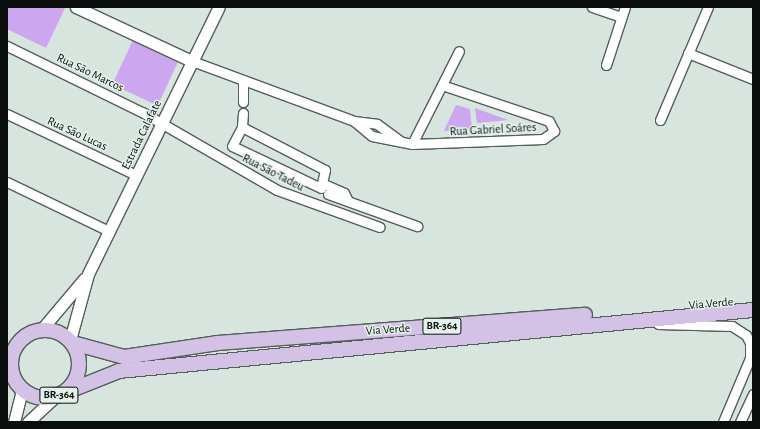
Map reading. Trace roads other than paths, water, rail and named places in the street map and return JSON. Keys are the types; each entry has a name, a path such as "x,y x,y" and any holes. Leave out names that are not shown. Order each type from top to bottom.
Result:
{"main road":[{"name":"Via Verde","path":"72,342 124,357 218,343 753,300"},
{"name":"Via Verde","path":"59,395 119,371 632,320 753,310"},
{"name":"BR-364","path":"16,386 38,397 59,395 72,385 80,364 72,342 57,332 41,330"},
{"path":"16,386 11,366 12,349 31,332 41,330"}],"street":[{"path":"76,7 192,61"},
{"name":"Estrada Calafate","path":"72,342 88,274 219,7"},
{"path":"592,7 621,17"},
{"path":"606,65 625,7"},
{"path":"660,120 708,7"},
{"name":"Rua São Marcos","path":"7,46 162,123"},
{"path":"412,144 459,51"},
{"path":"688,53 753,79"},
{"name":"Rua Gabriel Soáres","path":"192,61 354,121 372,136 412,144 543,139 554,131 549,120 442,85"},
{"path":"243,102 244,80"},
{"path":"242,127 325,170 324,184 321,188 315,187 236,149 232,142 242,127 243,113"},
{"name":"Rua São Lucas","path":"7,114 136,175"},
{"name":"Rua São Tadeu","path":"162,123 277,190 380,227"},
{"path":"7,182 109,232"},
{"path":"324,184 344,193 348,201"},
{"path":"328,194 417,226"},
{"name":"Estrada Calafate","path":"41,330 88,274"},
{"name":"Via Verde","path":"632,320 695,327 732,326 746,335 752,350"},
{"path":"723,422 752,350"},
{"path":"14,422 16,386"},
{"path":"735,393 752,396 740,422"},
{"path":"28,422 59,395"}]}
